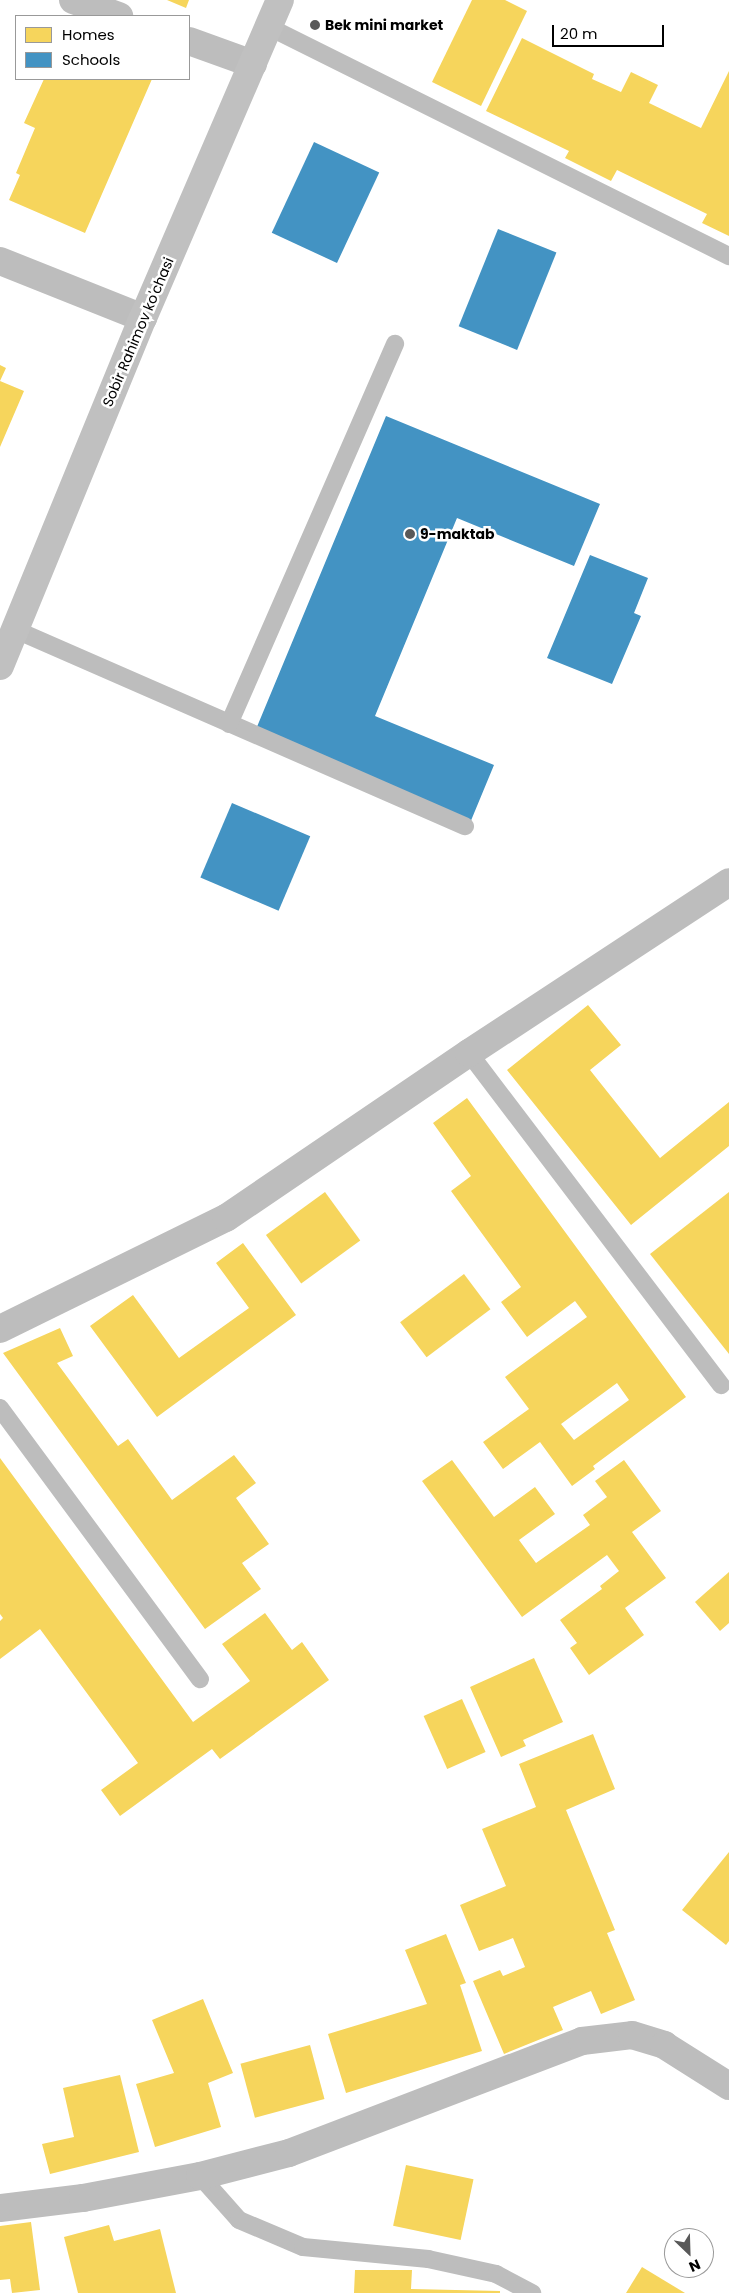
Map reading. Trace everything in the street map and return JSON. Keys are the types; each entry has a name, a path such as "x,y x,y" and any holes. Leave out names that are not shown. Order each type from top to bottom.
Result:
{"street":[{"path":"73,0 116,15"},
{"name":"Sobir Rahimov ko'chasi","path":"0,666 144,318 280,0"},
{"path":"190,41 253,64"},
{"path":"0,260 144,318"},
{"path":"0,1329 226,1218 470,1053 729,882"},
{"path":"0,2208 83,2198 200,2176 289,2153 582,2041 632,2035 664,2045 729,2086"}],"lane":[{"path":"268,27 729,256"},
{"path":"228,724 395,344"},
{"path":"16,630 465,826"},
{"path":"470,1053 721,1385"},
{"path":"0,1408 200,1679"},
{"path":"200,2176 239,2220 303,2247 428,2259 496,2274 532,2293"}],"building: Homes":[{"path":"167,0 189,0 186,8"},
{"path":"472,0 505,0 527,11 481,106 432,82"},
{"path":"522,38 594,74 592,79 621,92 631,72 658,85 649,103 701,128 729,71 729,236 702,223 707,214 617,170 611,181 565,158 569,151 486,111"},
{"path":"44,80 152,80 85,233 9,200 20,175 16,173 35,128 24,123"},
{"path":"0,365 6,368 0,381"},
{"path":"0,381 24,391 0,447"},
{"path":"588,1005 621,1045 590,1070 660,1158 729,1102 729,1146 631,1225 507,1070"},
{"path":"467,1098 686,1397 593,1466 595,1469 572,1486 540,1442 503,1469 483,1442 529,1409 505,1377 587,1317 575,1301 527,1337 501,1302 521,1287 451,1191 471,1176 433,1123","holes":["617,1383 629,1400 574,1440 561,1424"]},
{"path":"325,1192 360,1241 301,1283 266,1235"},
{"path":"729,1192 729,1354 650,1254"},
{"path":"243,1243 296,1315 157,1417 90,1326 133,1295 179,1358 249,1308 216,1263"},
{"path":"464,1274 490,1309 427,1357 400,1322"},
{"path":"60,1328 73,1356 57,1363 118,1446 128,1439 172,1500 234,1455 256,1483 236,1498 269,1544 242,1563 261,1589 205,1629 3,1353"},
{"path":"0,1458 193,1722 250,1681 222,1644 265,1613 292,1650 302,1642 329,1680 220,1759 212,1749 120,1816 101,1790 138,1763 40,1629 0,1659 0,1621 3,1618 0,1614"},
{"path":"452,1460 494,1517 535,1487 555,1514 519,1540 536,1563 590,1525 583,1515 607,1497 595,1481 624,1460 661,1511 632,1532 666,1578 625,1608 644,1635 589,1675 570,1648 577,1643 560,1620 602,1589 600,1586 619,1571 607,1555 522,1617 422,1481"},
{"path":"729,1572 729,1623 720,1631 695,1602"},
{"path":"534,1658 563,1722 523,1740 526,1746 501,1757 470,1687"},
{"path":"462,1699 486,1752 447,1769 424,1716"},
{"path":"593,1734 615,1789 566,1810 615,1930 607,1933 635,2000 601,2014 591,1991 553,2007 563,2030 504,2054 473,1981 500,1970 503,1976 525,1967 513,1938 479,1951 460,1905 506,1886 482,1829 536,1807 519,1764"},
{"path":"729,1852 729,1941 726,1945 682,1910"},
{"path":"446,1934 466,1983 460,1985 482,2051 346,2093 328,2034 427,2004 405,1950"},
{"path":"203,1999 233,2073 208,2083 221,2127 155,2147 136,2084 174,2073 152,2020"},
{"path":"310,2045 324,2099 255,2118 240,2064"},
{"path":"120,2075 139,2152 50,2174 42,2144 74,2137 63,2088"},
{"path":"406,2165 473,2179 461,2240 393,2226"},
{"path":"31,2222 40,2290 12,2293 10,2279 0,2280 0,2226"},
{"path":"109,2225 114,2241 160,2229 176,2293 78,2293 64,2237"},
{"path":"642,2267 685,2293 626,2293"},
{"path":"355,2270 412,2270 411,2289 500,2291 500,2293 354,2293"}],"building: Schools":[{"path":"314,142 379,172 337,263 272,233"},
{"path":"498,229 556,253 517,350 459,326"},
{"path":"386,416 600,504 574,566 457,518 375,716 494,765 470,823 254,734"},
{"path":"590,555 648,578 634,613 641,616 612,684 547,658"},
{"path":"232,803 310,836 279,911 200,878"}],"place":[{"name":"Bek mini market","path":"315,25"},
{"name":"9-maktab","path":"410,534"}]}
